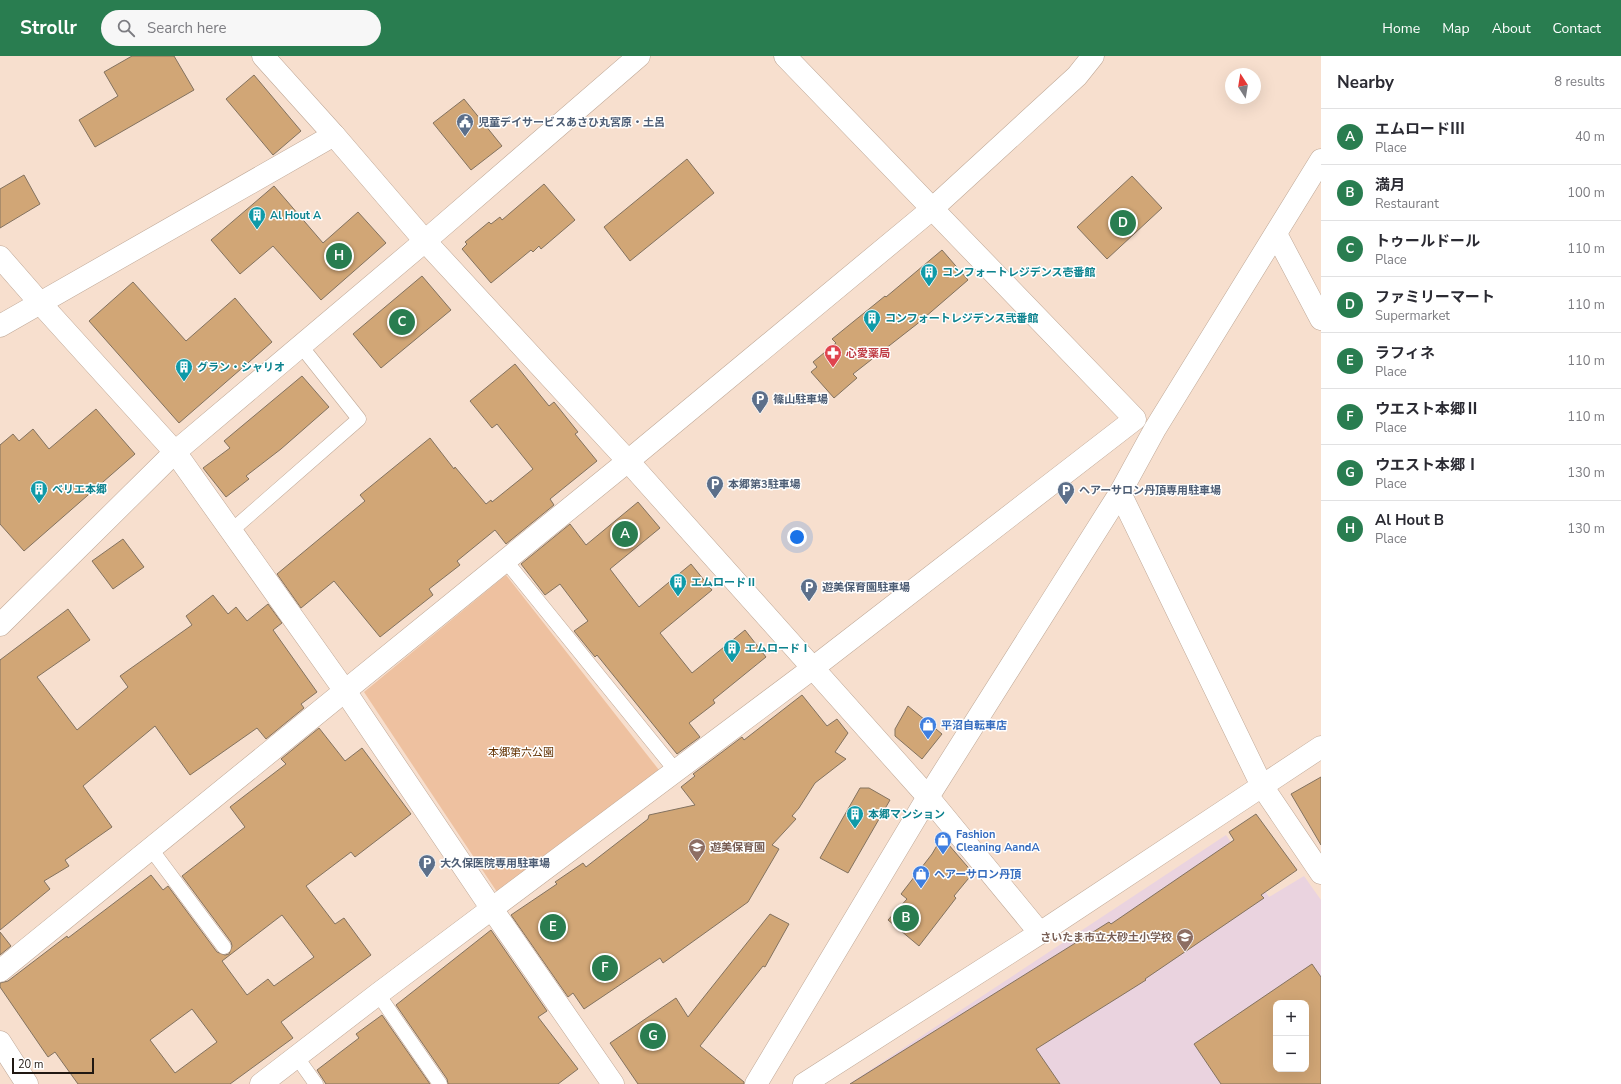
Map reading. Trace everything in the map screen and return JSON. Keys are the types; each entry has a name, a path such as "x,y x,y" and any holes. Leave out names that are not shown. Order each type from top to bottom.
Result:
{"street":[{"path":"0,624 175,452 425,241 639,56"},
{"path":"786,56 1135,419 1156,428"},
{"path":"0,971 628,461 932,209 1078,76 1094,56"},
{"path":"265,57 425,241 628,461 928,797 1040,933"},
{"path":"0,326 334,136"},
{"path":"756,1084 928,797 1120,493 1156,428 1321,160"},
{"path":"1276,234 1321,320"},
{"path":"0,257 40,304 175,452 345,691 492,909 613,1084"},
{"path":"261,1084 378,994 813,668 1135,419"},
{"path":"1120,493 1262,786 1321,873"},
{"path":"804,1084 1040,933 1321,747"},
{"path":"0,1042 27,1084"}],"lane":[{"path":"231,531 359,419 301,346"},
{"path":"505,560 676,771"},
{"path":"151,848 224,947"},
{"path":"378,994 440,1084"},
{"path":"296,1056 316,1084"}],"shaded area":[{"name":"さいたま市立大砂土小学校","path":"1226,835 1269,897 1304,876 1321,900 1321,1084 849,1084"}],"green space":[{"name":"本郷第六公園","path":"506,575 659,770 497,892 364,692"}],"building":[{"path":"132,56 174,56 194,90 95,147 79,120 118,96 104,72"},
{"path":"254,75 301,131 273,155 226,99"},
{"path":"464,99 502,146 471,170 433,123"},
{"path":"687,159 714,193 630,261 604,227"},
{"path":"24,175 40,204 0,228 0,189"},
{"path":"1132,176 1162,208 1107,259 1077,227"},
{"path":"544,184 575,220 541,249 539,246 533,252 531,250 491,283 462,249 467,244 465,242 489,222 491,224 500,217 502,220"},
{"path":"274,186 323,243 358,212 386,243 321,300 273,246 240,274 211,240"},
{"path":"942,250 968,280 917,324 853,374 857,378 834,398 811,372 817,367 813,362 836,343 832,339 885,296 886,297"},
{"path":"422,276 451,310 381,368 353,334"},
{"name":"グラン・シャリオ","path":"133,282 186,341 235,298 272,342 179,423 89,321"},
{"path":"515,364 549,406 554,402 578,432 575,434 597,461 550,499 554,505 506,544 495,530 457,561 460,565 429,589 433,595 380,637 334,581 301,608 277,574 365,501 360,495 430,438 454,469 455,467 486,504 491,500 492,502 533,469 497,424 492,428 470,401"},
{"path":"302,376 329,407 281,449 246,476 249,479 226,497 203,468 230,448 224,441"},
{"name":"ベリエ本郷","path":"96,409 135,454 24,551 0,524 0,445 13,434 19,441 33,429 49,449"},
{"path":"638,502 660,528 610,569 639,607 691,564 712,590 660,633 692,673 745,630 766,657 713,700 715,703 689,723 700,737 677,754 597,655 595,657 574,631 588,621 560,584 545,595 521,564 570,524 586,545"},
{"path":"123,539 144,567 113,589 92,561"},
{"path":"213,595 228,614 236,607 247,621 268,604 282,623 273,630 317,692 301,704 304,708 266,739 257,728 190,775 155,726 83,786 112,827 65,860 69,866 44,881 50,889 0,930 0,660 68,609 90,640 37,677 77,730 128,687 120,676 192,625 186,616"},
{"path":"802,695 827,726 837,719 848,733 835,752 846,759 815,783 792,816 796,819 772,845 779,849 748,902 663,963 660,958 584,1009 573,993 568,997 511,915 557,884 555,882 583,863 586,867 648,819 649,815 695,805 681,787 695,776 693,774 742,737 744,740"},
{"path":"908,706 942,734 922,759 895,736 895,729"},
{"path":"319,728 345,761 362,748 411,814 355,857 351,852 306,886 335,924 344,918 371,955 281,1022 293,1038 230,1084 78,1084 55,1052 48,1057 0,987 0,983 8,981 151,875 163,890 168,886 217,952 225,955 229,954 232,946 231,942 182,876 245,827 230,807 286,764 281,759","holes":["282,915 314,957 274,986 268,979 247,995 222,961","192,1009 217,1042 175,1073 150,1040"]},
{"path":"1321,777 1321,845 1291,794"},
{"name":"本郷マンション","path":"860,788 869,788 890,800 848,873 820,858"},
{"path":"1256,814 1297,870 1261,895 1264,898 1145,979 1146,980 1036,1049 1060,1084 850,1084 1109,922 1111,924 1234,840 1229,832"},
{"path":"942,837 973,873 954,896 956,898 919,946 888,920 907,899 901,894 932,854"},
{"path":"770,914 789,924 765,967 763,966 700,1046 744,1082 744,1084 638,1084 610,1043 676,998 688,1017"},
{"path":"491,930 547,1011 538,1017 578,1069 558,1084 448,1084 447,1079 396,1005"},
{"path":"0,932 11,946 0,955"},
{"path":"1312,964 1321,977 1321,1084 1221,1084 1194,1044"},
{"path":"382,1015 430,1084 326,1084 317,1070 359,1038 356,1034"}],"place":[{"name":"児童デイサービスあさひ丸宮原・土呂","path":"465,137"},
{"name":"ファミリーマート","path":"1123,223"},
{"name":"Al Hout A","path":"257,230"},
{"name":"Al Hout B","path":"339,256"},
{"name":"コンフォートレジデンス壱番館","path":"929,287"},
{"name":"トゥールドール","path":"402,322"},
{"name":"コンフォートレジデンス弐番館","path":"872,333"},
{"name":"心愛薬局","path":"833,368"},
{"name":"グラン・シャリオ","path":"184,382"},
{"name":"篠山駐車場","path":"760,414"},
{"name":"本郷第3駐車場","path":"715,499"},
{"name":"ベリエ本郷","path":"39,504"},
{"name":"ヘアーサロン丹頂専用駐車場","path":"1066,505"},
{"name":"エムロードⅢ","path":"625,534"},
{"name":"エムロードⅡ","path":"678,597"},
{"name":"遊美保育園駐車場","path":"809,602"},
{"name":"エムロードⅠ","path":"732,663"},
{"name":"平沼自転車店","path":"928,740"},
{"name":"本郷マンション","path":"855,829"},
{"name":"Fashion Cleaning AandA","path":"943,855"},
{"name":"遊美保育園","path":"697,862"},
{"name":"大久保医院専用駐車場","path":"427,878"},
{"name":"ヘアーサロン丹頂","path":"921,889"},
{"name":"満月","path":"906,918"},
{"name":"ラフィネ","path":"553,927"},
{"name":"さいたま市立大砂土小学校","path":"1185,952"},
{"name":"ウエスト本郷Ⅱ","path":"605,968"},
{"name":"ウエスト本郷Ⅰ","path":"653,1036"}]}
